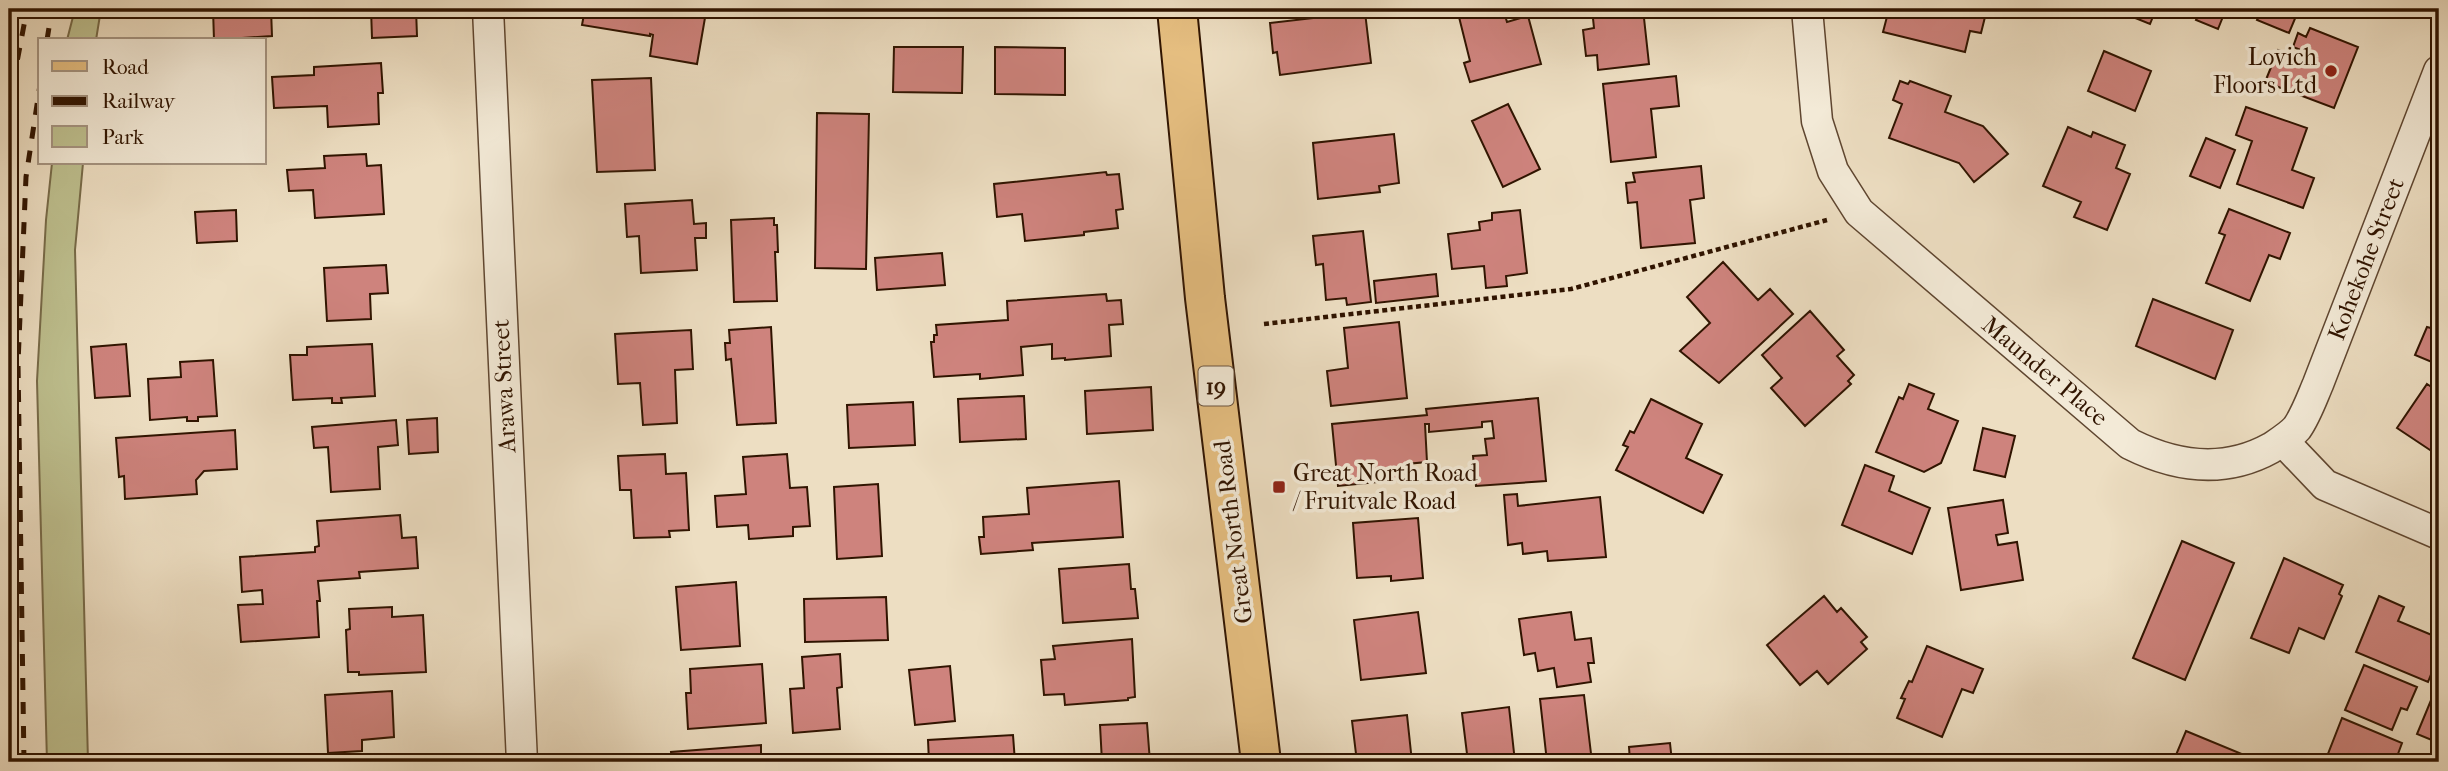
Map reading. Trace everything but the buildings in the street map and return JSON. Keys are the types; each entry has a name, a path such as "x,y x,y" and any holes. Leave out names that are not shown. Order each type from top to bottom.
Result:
{"main road":[{"name":"Great North Road","path":"1177,9 1205,298 1261,762"}],"street":[{"name":"Arawa Street","path":"488,9 522,762"},
{"name":"Maunder Place","path":"1807,9 1817,121 1833,171 1859,212 2130,444 2155,457 2210,465 2241,462 2283,441"},
{"name":"Kohekohe Street","path":"2283,441 2297,428 2309,407 2439,71"},
{"path":"2283,441 2325,485 2439,534"}],"path":[{"path":"1264,324 1571,289 1828,220"}],"green space":[{"path":"75,9 101,9 96,38 68,38"},
{"path":"52,164 83,164 75,250 88,762 47,762 37,381"}],"railway":[{"path":"9,131 14,78 27,9"},
{"path":"47,38 52,9"},
{"path":"24,762 18,363 26,177 38,98"}],"place":[{"name":"Lovich Floors Ltd","path":"2331,71"},
{"name":"Great North Road / Fruitvale Road","path":"1279,487"}]}
